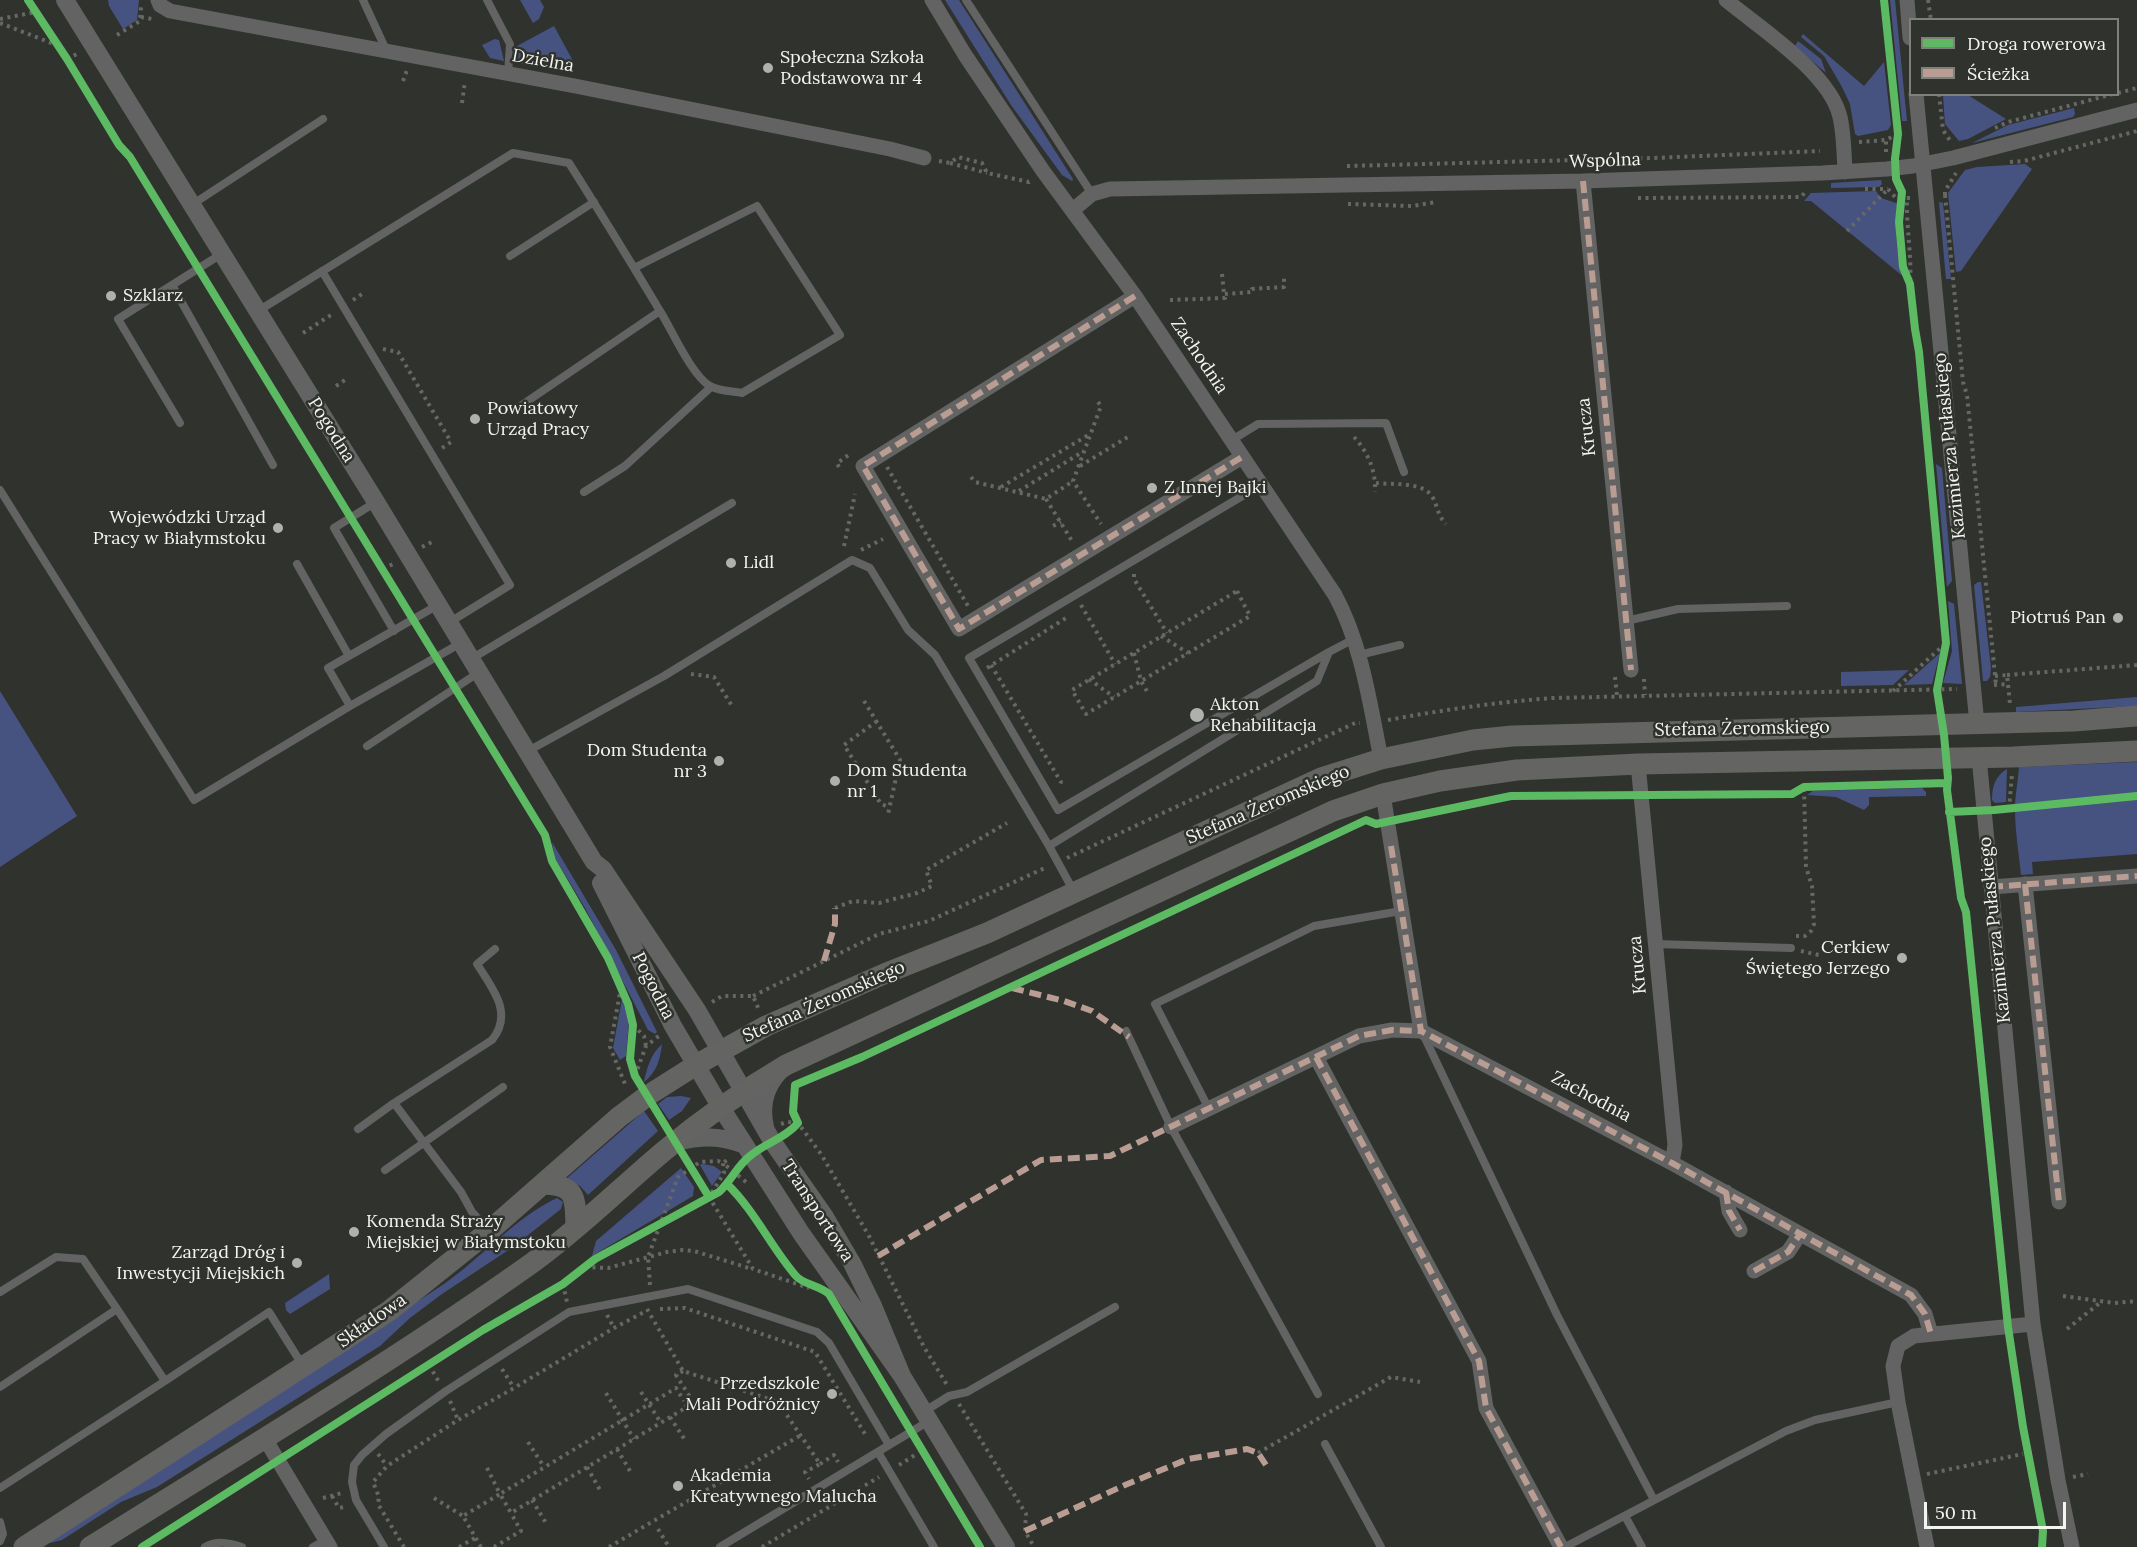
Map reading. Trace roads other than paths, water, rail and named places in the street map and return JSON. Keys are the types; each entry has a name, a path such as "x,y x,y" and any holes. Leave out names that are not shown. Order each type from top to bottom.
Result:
{"main road":[{"name":"Stefana Żeromskiego","path":"696,1065 766,1026 884,974 987,933 1321,778 1381,759 1473,740 1528,735 2074,721 2137,716"},
{"name":"Kazimierza Pułaskiego","path":"1977,724 1979,757"},
{"name":"Stefana Żeromskiego","path":"743,1090 786,1065 1291,830 1333,811 1383,794 1440,781 1517,770 1638,764 1979,757 2137,751"},
{"path":"1355,803 1374,784 1381,759"},
{"name":"Składowa","path":"24,1547 389,1311 489,1231 619,1117 696,1065"},
{"path":"90,1547 535,1261 675,1142 743,1090"},
{"path":"543,1184 559,1185 571,1192 576,1205 576,1228"}],"street":[{"name":"Pogodna","path":"65,0 376,502 594,862 603,869 697,1010 721,1051"},
{"name":"Dzielna","path":"158,0 160,5 170,11 508,74 924,158"},
{"name":"Zachodnia","path":"932,0 965,55 1043,171 1135,296 1335,595 1347,617 1359,655 1381,759"},
{"path":"1726,0 1811,70 1830,92 1840,116 1845,172"},
{"path":"1907,0 1909,19"},
{"name":"Kazimierza Pułaskiego","path":"1916,96 1977,724"},
{"name":"Wspólna","path":"1092,194 1110,189 1582,181 1845,172 1891,165 1923,164 2137,110"},
{"name":"Krucza","path":"1582,181 1631,670"},
{"path":"1073,210 1092,194"},
{"path":"1135,296 863,466 959,629 1242,457"},
{"name":"Kazimierza Pułaskiego","path":"1979,757 2033,1324 2049,1426 2072,1547"},
{"name":"Krucza","path":"1638,764 1675,1145 1672,1162"},
{"path":"1171,1127 1359,1036 1392,1030 1421,1031 1383,794"},
{"name":"Pogodna","path":"594,862 595,870 673,1026 720,1106"},
{"path":"1991,887 2137,876"},
{"path":"2025,884 2059,1202"},
{"name":"Zachodnia","path":"1421,1031 1672,1162 1911,1295 1925,1314 1931,1334"},
{"name":"Transportowa","path":"721,1051 769,1136 825,1218 852,1263 903,1376"},
{"path":"1316,1057 1479,1361 1486,1408 1563,1547"},
{"path":"769,1136 763,1114 765,1096 772,1079 786,1065"},
{"name":"Transportowa","path":"720,1106 801,1233 903,1376 1006,1547"},
{"path":"675,1142 713,1136 729,1139 748,1150"},
{"path":"1726,1192 1729,1211 1740,1230"},
{"path":"1754,1271 1788,1252 1800,1234"},
{"path":"1927,1547 1898,1402 1893,1366 1898,1346 1914,1336 2033,1324"},
{"path":"264,1437 323,1545"}],"lane":[{"path":"363,0 387,52"},
{"path":"487,0 510,44 508,74"},
{"path":"966,0 1092,194"},
{"path":"192,204 323,119"},
{"path":"258,311 513,153 568,163 594,202 697,375 711,387 741,393 840,334 757,206 634,268"},
{"path":"510,256 594,202"},
{"path":"180,423 118,319 223,253"},
{"path":"322,271 510,585 449,622"},
{"path":"172,285 273,465"},
{"path":"513,411 660,311"},
{"path":"584,492 625,466 711,387"},
{"path":"1232,440 1258,424 1386,423 1404,472"},
{"path":"1261,485 969,658 1058,810 1354,639"},
{"path":"0,490 194,800 350,706 461,643"},
{"path":"376,502 334,528 394,631"},
{"path":"367,746 476,665 732,503"},
{"path":"527,752 624,699 852,560 870,568 908,630 935,655 1074,892"},
{"path":"297,564 349,656"},
{"path":"350,706 328,668 438,605"},
{"path":"1626,621 1678,609 1787,606"},
{"path":"1359,655 1400,645"},
{"path":"1049,846 1317,681 1329,652"},
{"path":"1209,1108 1155,1004 1314,926 1401,911"},
{"path":"1655,944 1791,948"},
{"path":"358,1129 492,1040 500,1031 499,1000 477,964 495,950"},
{"path":"1126,1030 1171,1127 1317,1394"},
{"path":"1421,1031 1557,1314 1654,1500"},
{"path":"385,1170 503,1087"},
{"path":"394,1103 461,1192 472,1212 489,1231"},
{"path":"0,1292 56,1257 83,1259 165,1381"},
{"path":"384,1547 356,1500 352,1482 354,1465 386,1434 569,1312 688,1289 817,1332 829,1343 889,1445"},
{"path":"720,1547 889,1445 928,1416 949,1396 967,1392 1115,1307"},
{"path":"0,1387 117,1309"},
{"path":"0,1488 269,1312 304,1367"},
{"path":"1563,1547 1785,1431 1815,1420 1898,1402"},
{"path":"1325,1444 1381,1547"},
{"path":"878,1452 934,1547"},
{"path":"1625,1516 1642,1547"},
{"path":"0,1522 3,1534 0,1541"},
{"path":"206,1547 210,1544 226,1543 242,1547"}],"place":[{"name":"Społeczna Szkoła Podstawowa nr 4","path":"768,68"},
{"name":"Szklarz","path":"111,296"},
{"name":"Powiatowy Urząd Pracy","path":"475,419"},
{"name":"Z Innej Bajki","path":"1152,488"},
{"name":"Wojewódzki Urząd Pracy w Białymstoku","path":"278,528"},
{"name":"Lidl","path":"731,563"},
{"name":"Piotruś Pan","path":"2118,618"},
{"name":"Akton Rehabilitacja","path":"1197,715"},
{"name":"Dom Studenta nr 3","path":"719,761"},
{"name":"Dom Studenta nr 1","path":"835,781"},
{"name":"Cerkiew Świętego Jerzego","path":"1902,958"},
{"name":"Komenda Straży Miejskiej w Białymstoku","path":"354,1232"},
{"name":"Zarząd Dróg i Inwestycji Miejskich","path":"297,1263"},
{"name":"Przedszkole Mali Podróżnicy","path":"832,1394"},
{"name":"Akademia Kreatywnego Malucha","path":"678,1486"}]}
